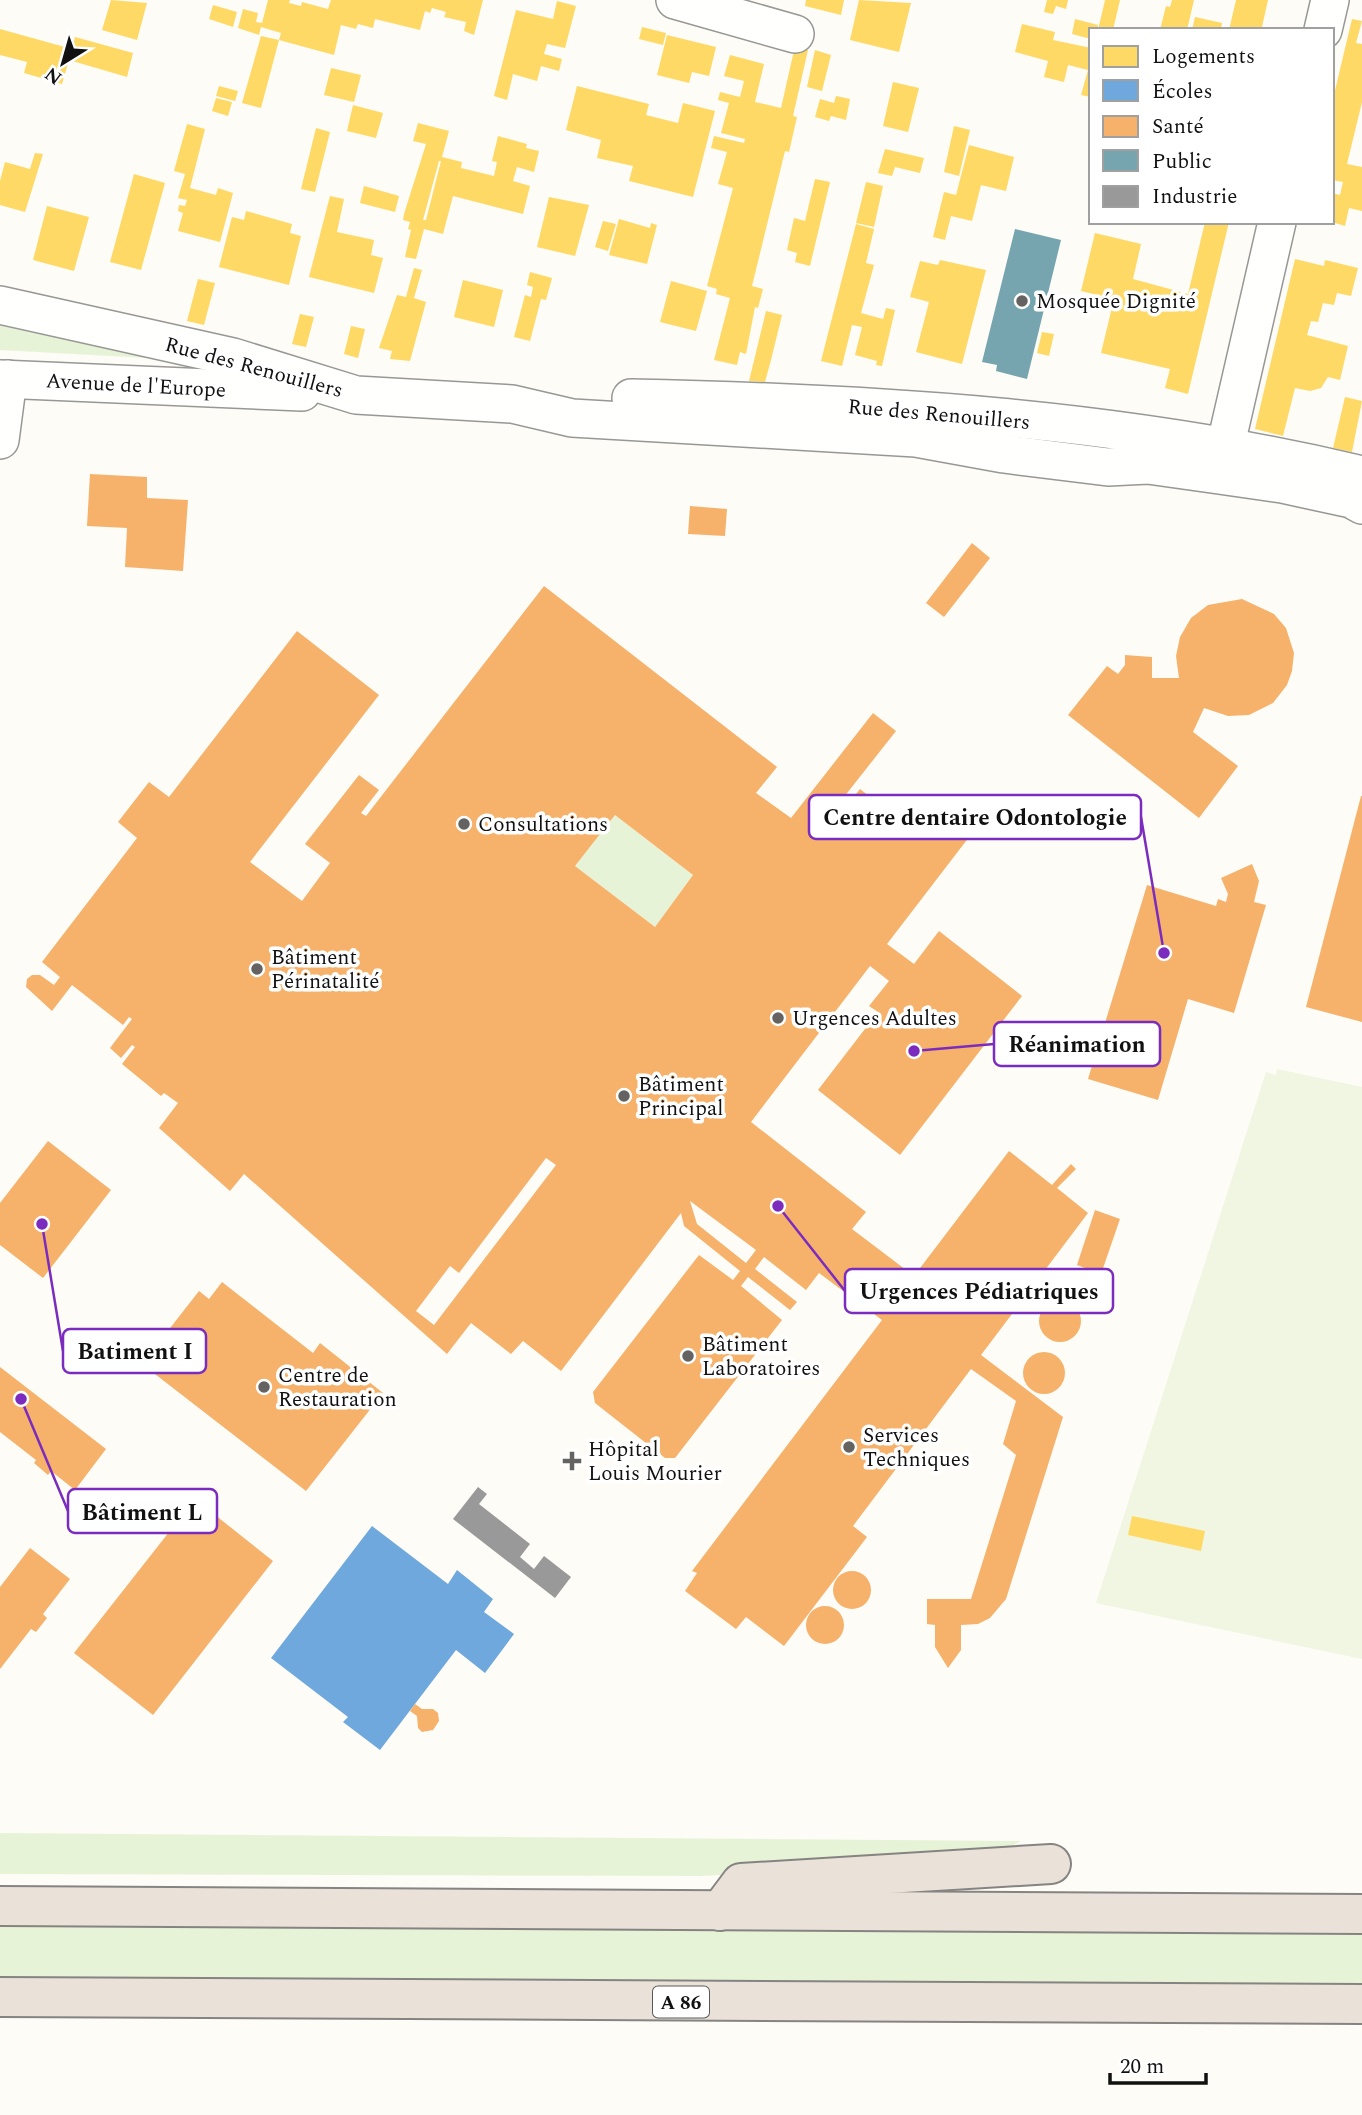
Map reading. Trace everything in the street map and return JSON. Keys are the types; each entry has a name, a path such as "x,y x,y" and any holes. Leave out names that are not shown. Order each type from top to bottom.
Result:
{"highway":[{"path":"720,1911 741,1882 1051,1864"},
{"path":"0,1906 1362,1914"},
{"name":"A 86","path":"0,1997 1362,2004"}],"street":[{"path":"675,0 795,34"},
{"path":"1323,28 1330,0"},
{"path":"1222,460 1277,224"},
{"name":"Rue des Renouillers","path":"0,305 233,356 356,395 512,404 572,418 916,438 1004,454 1108,467 1222,460 1294,487 1351,499 1362,505"},
{"path":"0,440 4,379"},
{"name":"Avenue de l'Europe","path":"4,379 356,395"},
{"name":"Rue des Renouillers","path":"512,404 558,396 930,410 1037,423 1222,460 1362,475"},
{"path":"1004,454 1037,423"},
{"name":"Rue des Renouillers","path":"1108,467 1131,479 1159,485 1277,503 1338,517 1362,518"}],"green space":[{"path":"0,320 165,359 0,350"},
{"path":"615,815 693,875 655,927 575,866"},
{"path":"1277,1069 1362,1087 1362,1659 1096,1603 1266,1072 1276,1075"},
{"path":"0,1833 1021,1841 985,1861 700,1876 0,1874"},
{"path":"0,1924 1362,1935 1362,1987 0,1979"}],"building: Logements":[{"path":"111,0 147,3 137,40 102,30"},
{"path":"268,0 290,0 289,3 301,6 302,2 328,9 331,0 483,0 474,35 464,31 466,22 444,17 446,12 432,8 430,13 425,11 420,30 375,19 373,28 358,24 356,29 341,25 334,55 279,40 281,33 261,27 259,35 238,28 243,9 258,13 256,22 262,23"},
{"path":"806,0 844,0 841,15 805,6"},
{"path":"859,0 911,3 899,52 850,40"},
{"path":"1047,0 1068,0 1066,9 1056,6 1053,14 1044,12"},
{"path":"1105,0 1120,0 1113,28 1098,28"},
{"path":"1172,0 1194,0 1187,28 1160,28 1166,6 1170,7"},
{"path":"1236,0 1268,0 1262,27 1264,28 1229,28"},
{"path":"557,1 576,6 565,48 547,44 544,54 562,59 559,71 541,66 537,81 513,74 507,100 494,96 516,10 553,19"},
{"path":"213,5 237,12 233,27 209,19"},
{"path":"1195,17 1222,23 1221,28 1192,28"},
{"path":"1075,19 1098,25 1097,28 1089,28 1089,38 1072,34"},
{"path":"1352,19 1362,21 1356,43 1362,44 1362,102 1347,164 1362,167 1362,211 1349,208 1345,226 1334,223 1334,194 1340,195 1343,182 1334,180 1334,95"},
{"path":"1022,24 1055,32 1053,40 1089,48 1089,97 1081,95 1088,70 1068,65 1064,82 1044,77 1048,61 1015,52"},
{"path":"642,27 666,33 663,45 639,39"},
{"path":"0,29 72,49 75,37 133,53 127,77 69,60 62,84 24,73 27,62 0,55"},
{"path":"667,35 716,47 709,76 692,72 689,83 657,75"},
{"path":"261,36 279,40 261,108 242,103"},
{"path":"795,46 808,50 793,116 797,117 789,152 785,151 752,286 763,289 758,308 755,307 746,354 740,352 737,365 714,360 730,298 716,294 717,289 707,286 733,188 718,184 727,152 711,148 714,136 744,143 745,139 721,133 729,103 718,100 720,92 740,97 744,81 724,76 730,55 764,64 755,102 781,108"},
{"path":"815,50 831,55 822,91 807,87"},
{"path":"331,68 361,75 354,102 324,95"},
{"path":"893,82 919,88 908,132 883,126"},
{"path":"219,86 238,91 235,101 216,96"},
{"path":"577,86 649,104 646,115 678,123 683,103 715,111 693,197 629,181 633,166 597,158 601,140 566,130"},
{"path":"836,96 850,99 846,120 831,116 829,121 815,117 820,99 834,103"},
{"path":"216,98 232,102 228,116 212,111"},
{"path":"353,105 383,113 376,138 347,131"},
{"path":"418,123 449,131 442,157 462,162 461,168 494,176 497,162 492,161 498,136 527,144 526,148 539,151 534,172 517,167 513,181 530,186 523,214 453,196 443,234 424,229 416,259 405,257 411,230 408,229 410,222 403,220 404,214 426,144 413,141","holes":["439,161 426,220 423,220"]},
{"path":"187,124 205,129 190,188 216,195 218,188 233,193 220,242 178,231 183,213 178,211 179,205 185,206 187,200 178,198 185,174 174,171"},
{"path":"954,126 970,130 959,176 944,172"},
{"path":"316,128 330,132 315,192 301,189"},
{"path":"969,145 1014,157 1006,191 981,185 972,221 951,216 945,240 933,237 944,192 956,195"},
{"path":"885,149 924,158 920,173 895,167 892,176 878,173"},
{"path":"35,153 43,154 25,212 0,205 0,181 5,162 30,169"},
{"path":"134,174 165,183 141,270 110,262"},
{"path":"815,179 830,182 810,266 795,262 797,253 787,250 794,218 805,221"},
{"path":"866,182 883,186 874,227 856,223"},
{"path":"364,186 399,196 395,212 360,203"},
{"path":"330,196 344,199 337,232 374,240 371,255 383,258 374,293 309,277"},
{"path":"549,197 589,205 575,256 537,247"},
{"path":"47,206 89,217 74,271 33,260"},
{"path":"246,211 292,224 290,233 301,236 289,285 219,267 232,217 244,220"},
{"path":"619,219 650,228 651,223 657,225 647,264 609,255"},
{"path":"603,221 616,224 608,251 595,247"},
{"path":"856,224 874,229 866,263 874,265 861,313 883,319 886,308 895,310 882,366 876,365 877,361 855,355 862,327 852,325 842,366 821,361"},
{"path":"1205,224 1229,224 1188,394 1165,388 1170,369 1101,353 1114,299 1081,291 1095,233 1141,244 1133,279 1188,294"},
{"path":"1295,259 1324,266 1325,260 1358,268 1351,296 1337,293 1334,305 1323,303 1318,322 1311,321 1307,335 1348,346 1340,380 1328,377 1321,388 1310,391 1295,388 1283,436 1255,429"},
{"path":"940,260 986,270 962,364 916,352 929,302 910,297 920,261 938,265"},
{"path":"414,268 422,270 414,298 426,302 410,361 390,359 392,351 379,348 397,295 406,297"},
{"path":"530,272 552,278 546,300 541,299 530,341 514,337 525,295 531,297 533,287 527,285"},
{"path":"198,279 215,283 204,325 187,321"},
{"path":"463,280 503,290 494,327 454,317"},
{"path":"671,281 707,291 696,331 660,322"},
{"path":"766,311 782,315 765,382 749,381"},
{"path":"300,314 314,317 306,347 292,344"},
{"path":"351,326 365,329 358,358 344,354"},
{"path":"1042,332 1054,334 1049,356 1037,353"},
{"path":"1345,397 1362,401 1352,452 1333,448"},
{"path":"1132,1516 1205,1531 1201,1551 1128,1535"}],"building: Écoles":[{"path":"372,1526 448,1584 457,1570 493,1599 484,1612 514,1634 485,1673 456,1650 380,1750 343,1722 348,1717 271,1658"}],"building: Santé":[{"path":"90,474 147,477 147,498 188,500 183,571 125,567 127,528 87,526"},
{"path":"690,506 727,509 725,536 688,534"},
{"path":"972,543 990,558 944,617 926,603"},
{"path":"544,586 777,767 756,793 791,818 873,713 896,731 814,835 820,840 860,789 905,824 930,794 976,828 887,944 914,964 939,931 1022,996 900,1155 818,1090 878,1012 869,1006 889,981 870,966 751,1122 866,1212 852,1229 914,1276 1009,1151 1052,1185 1071,1164 1076,1169 1057,1188 1088,1213 981,1355 1063,1417 1006,1599 990,1618 978,1624 961,1625 961,1650 948,1668 935,1647 935,1625 927,1624 927,1599 971,1599 1016,1455 1003,1444 1016,1401 971,1369 853,1526 867,1537 784,1646 746,1617 736,1629 685,1591 697,1573 692,1571 882,1320 819,1273 806,1290 764,1257 755,1269 797,1302 790,1310 748,1277 741,1286 782,1320 675,1458 665,1458 595,1403 593,1392 699,1255 733,1280 740,1271 684,1226 681,1213 561,1371 523,1341 511,1354 471,1323 447,1354 244,1174 230,1191 159,1128 178,1103 164,1093 161,1096 122,1064 135,1047 132,1045 121,1058 110,1048 132,1019 129,1017 123,1025 72,985 52,1011 26,987 27,979 32,975 40,975 54,985 60,977 42,962 137,838 118,822 149,782 169,797 297,631 379,695 250,862 302,901 330,863 305,844 359,775 379,790 361,813 366,816","holes":["615,815 693,875 655,927 575,866","546,1158 556,1165 434,1325 416,1311 450,1266 459,1273","690,1201 756,1250 746,1263 697,1224"]},
{"path":"1242,599 1274,614 1286,628 1294,653 1292,671 1287,685 1273,703 1249,715 1228,716 1204,708 1193,732 1238,766 1199,818 1068,715 1107,666 1118,674 1125,665 1125,655 1152,657 1152,678 1179,678 1176,656 1180,637 1191,618 1208,605"},
{"path":"1362,796 1362,1022 1306,1007"},
{"path":"1252,864 1259,881 1254,902 1266,905 1234,1013 1188,999 1158,1100 1088,1079 1147,885 1216,906 1218,899 1226,902 1228,894 1221,878"},
{"path":"48,1141 111,1190 43,1278 0,1245 0,1203"},
{"path":"1095,1210 1120,1219 1101,1274 1077,1265"},
{"name":"Centre de Restauration","path":"222,1282 313,1353 320,1343 383,1393 306,1491 142,1364 199,1291 209,1299"},
{"path":"1060,1300 1075,1306 1081,1321 1075,1336 1060,1342 1045,1336 1039,1321 1045,1306"},
{"path":"1044,1352 1059,1358 1065,1373 1059,1388 1044,1394 1029,1388 1023,1373 1029,1358"},
{"path":"0,1367 106,1449 75,1490 51,1471 48,1475 34,1463 36,1460 0,1432"},
{"path":"195,1499 273,1561 153,1715 74,1653"},
{"path":"30,1548 70,1579 43,1614 47,1618 36,1632 31,1629 0,1669 0,1587"},
{"path":"852,1571 866,1576 871,1590 866,1604 852,1609 838,1604 833,1590 838,1576"},
{"path":"825,1606 839,1611 844,1625 839,1639 825,1644 811,1639 806,1625 811,1611"},
{"path":"415,1704 422,1709 433,1709 438,1713 439,1721 433,1730 422,1732 418,1728 417,1716 410,1711"}],"building: Public":[{"name":"Mosquée Dignité","path":"1015,229 1061,240 1027,379 996,371 997,365 982,362"}],"building: Industrie":[{"path":"478,1487 487,1494 479,1504 530,1544 520,1557 534,1569 544,1556 571,1577 555,1598 453,1519"}],"place":[{"name":"Mosquée Dignité","path":"1022,301"},
{"name":"Consultations","path":"464,824"},
{"name":"Centre dentaire Odontologie","path":"1164,953"},
{"name":"Bâtiment Périnatalité","path":"257,969"},
{"name":"Urgences Adultes","path":"778,1018"},
{"name":"Réanimation","path":"914,1051"},
{"name":"Bâtiment Principal","path":"624,1096"},
{"name":"Urgences Pédiatriques","path":"778,1206"},
{"name":"Batiment I","path":"42,1224"},
{"name":"Bâtiment Laboratoires","path":"688,1356"},
{"name":"Centre de Restauration","path":"264,1387"},
{"name":"Bâtiment L","path":"21,1399"},
{"name":"Services Techniques","path":"849,1447"},
{"name":"Hôpital Louis Mourier","path":"572,1461"}]}
